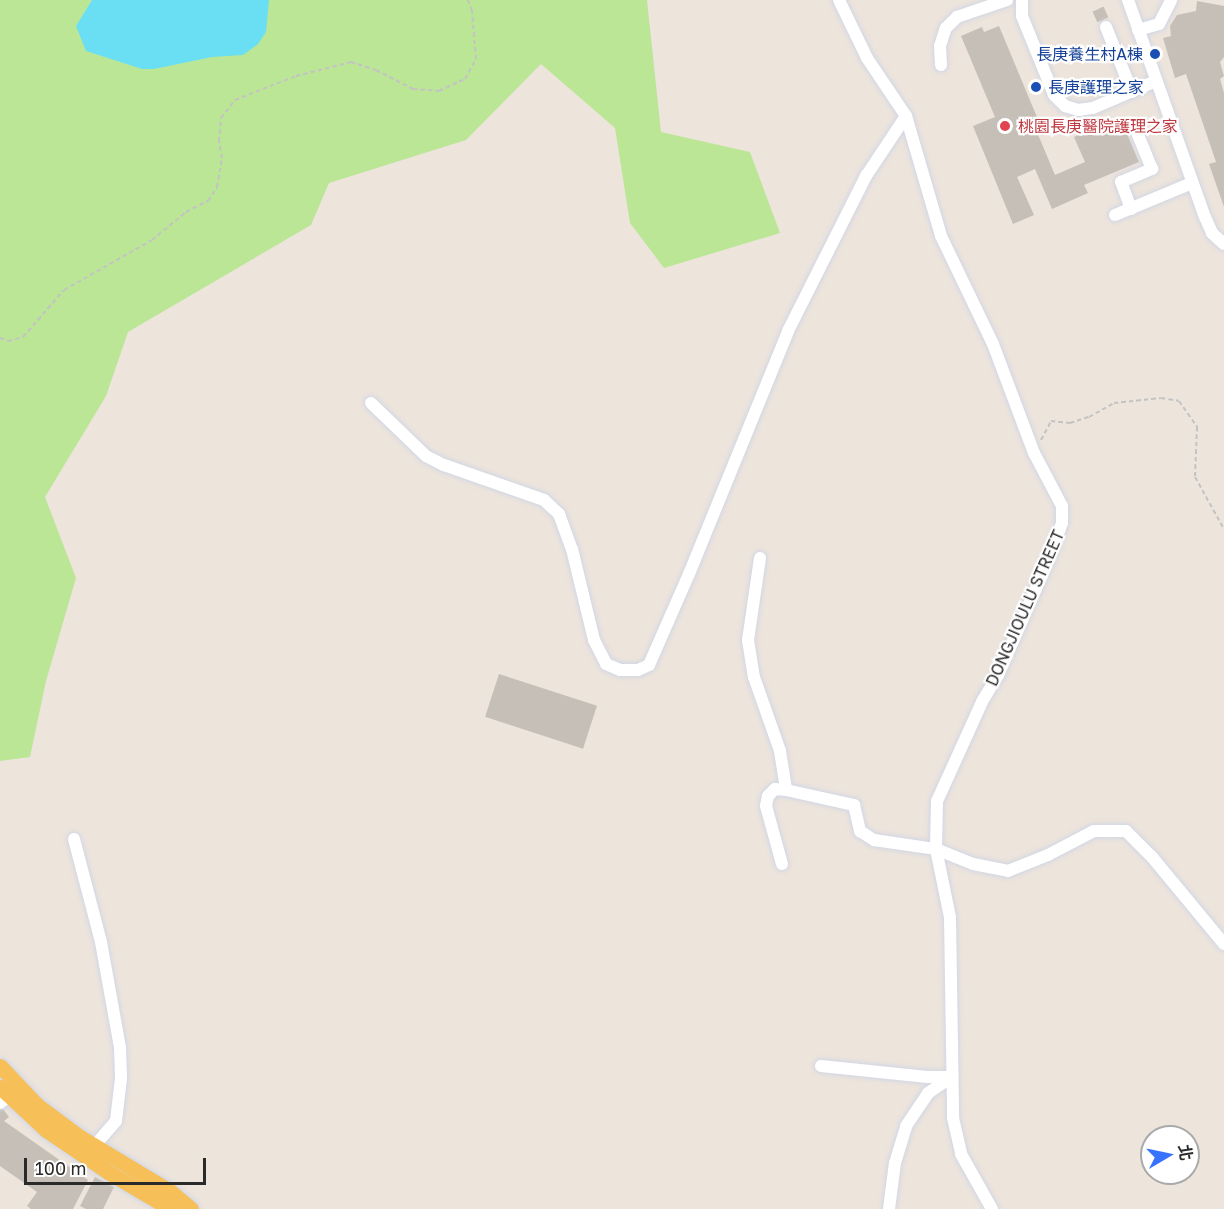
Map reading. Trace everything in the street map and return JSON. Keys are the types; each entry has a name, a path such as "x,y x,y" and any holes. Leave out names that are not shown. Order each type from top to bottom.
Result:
{"main road":[{"path":"0,1066 37,1105 94,1146 171,1192 191,1209"},
{"path":"3,1095 46,1130 108,1172 171,1209"}],"street":[{"name":"DONGJIOULU STREET","path":"839,0 867,58 906,117 941,236 993,344 1034,453 1062,506 1062,524 998,675 982,702 937,801 936,849 950,917 953,1118 961,1154 992,1209"},
{"path":"941,65 940,46 946,28 957,17 1006,0"},
{"path":"1022,0 1022,16 1054,95 1065,106 1078,110 1093,108 1156,81"},
{"path":"1128,0 1192,183 1212,233 1224,244"},
{"path":"1138,30 1159,24 1171,0"},
{"path":"1106,27 1132,92"},
{"path":"371,404 426,456 444,465 544,500 559,514 572,549 594,640 606,664 620,670 638,670 649,665 788,331 866,176 906,117"},
{"path":"1131,208 1121,182 1152,169 1136,130"},
{"path":"1114,216 1192,183"},
{"path":"760,558 748,640 754,677 780,752 786,789"},
{"path":"782,864 766,806 768,796 775,789 786,789 854,806 860,831 874,840 936,849 973,864 1008,871 1048,855 1094,831 1126,831 1152,857 1224,944"},
{"path":"74,839 101,942 120,1048 121,1078 116,1121 94,1146"},
{"path":"821,1066 927,1077 952,1077"},
{"path":"889,1209 895,1163 906,1126 928,1093 952,1077"}],"path":[{"path":"0,338 8,341 23,337 64,290 152,240 186,212 208,201 217,187 222,158 219,141 220,118 235,100 296,76 351,62 376,70 413,89 439,91 465,79 476,59 472,11 468,0"},
{"path":"1034,453 1051,421 1070,423 1114,404 1161,398 1179,401 1197,427 1196,477 1224,529"}],"green space":[{"path":"0,0 647,0 661,132 750,152 780,233 664,268 630,223 615,128 541,64 466,140 329,183 311,225 128,332 106,396 45,497 76,578 46,681 30,757 0,761"}],"water":[{"path":"92,0 269,0 266,32 258,44 243,55 212,57 154,69 142,69 86,51 76,26"}],"building":[{"path":"1197,1 1224,6 1224,57 1220,62 1224,76 1220,79 1224,93 1224,207 1209,164 1216,162 1186,74 1175,78 1163,38 1171,36 1170,26 1177,15 1196,11"},
{"name":"桃園長庚醫院護理之家","path":"999,26 1039,122 1034,125 1055,175 1085,162 1074,137 1120,117 1139,162 1084,185 1088,193 1052,209 1035,169 1017,177 1034,215 1013,224 973,126 995,117 961,36 982,27 984,32"},
{"path":"499,674 597,706 583,749 485,717"},
{"path":"0,1105 9,1117 4,1121 88,1180 73,1209 31,1209 27,1206 37,1192 0,1166"},
{"path":"95,1177 114,1187 103,1209 86,1209 80,1206"}],"tunnel":[{"path":"1098,9 1106,27"}],"place":[{"name":"長庚養生村A棟","path":"1155,54"},
{"name":"長庚護理之家","path":"1036,87"},
{"name":"桃園長庚醫院護理之家","path":"1005,126"}]}
